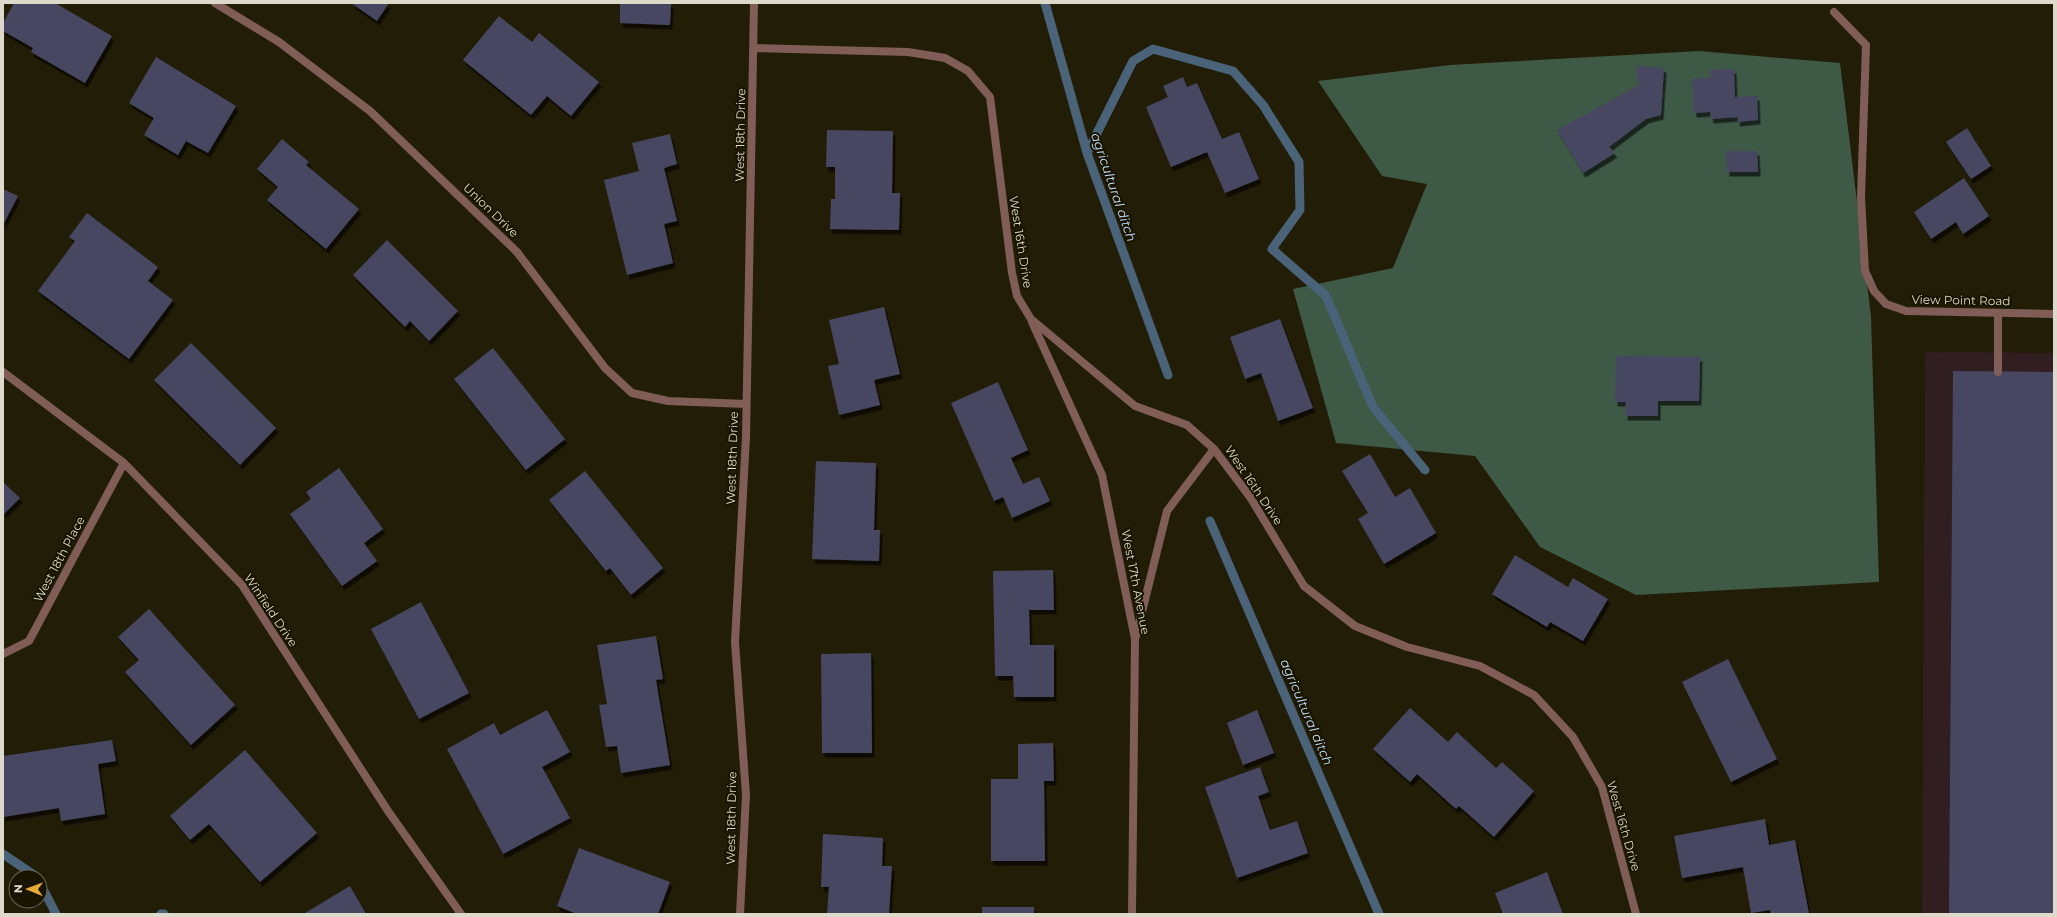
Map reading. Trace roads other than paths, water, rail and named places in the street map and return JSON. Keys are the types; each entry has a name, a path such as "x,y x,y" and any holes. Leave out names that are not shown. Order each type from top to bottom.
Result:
{"street":[{"name":"Union Drive","path":"215,3 278,42 370,110 517,252 605,368 632,392 668,401 746,404"},
{"name":"West 18th Drive","path":"740,914 746,795 735,642 746,404 754,3"},
{"name":"View Point Road","path":"1834,12 1866,45 1861,197 1865,271 1874,291 1886,304 1906,312 2054,314"},
{"name":"West 16th Drive","path":"754,48 908,52 945,58 968,70 990,97 1012,273 1017,296 1031,319 1135,406 1187,425 1214,449 1250,497 1304,586 1355,626 1407,647 1480,666 1534,695 1573,737 1602,787 1636,914"},
{"path":"1998,314 1998,372"},
{"name":"West 17th Avenue","path":"1031,319 1102,475 1135,639 1132,914"},
{"name":"Winfield Drive","path":"3,372 124,462 242,586 388,811 461,914"},
{"path":"1135,639 1167,511 1214,449"},
{"name":"West 18th Place","path":"3,654 28,641 124,462"}],"waterway":[{"name":"agricultural ditch","path":"1045,3 1087,153 1168,375"},
{"path":"1087,153 1133,61 1153,49 1233,71 1263,105 1299,162 1300,210 1272,249 1326,296 1373,407 1425,470"},
{"name":"agricultural ditch","path":"1210,521 1379,914"},
{"path":"3,854 25,869"},
{"path":"48,898 56,914"}]}
